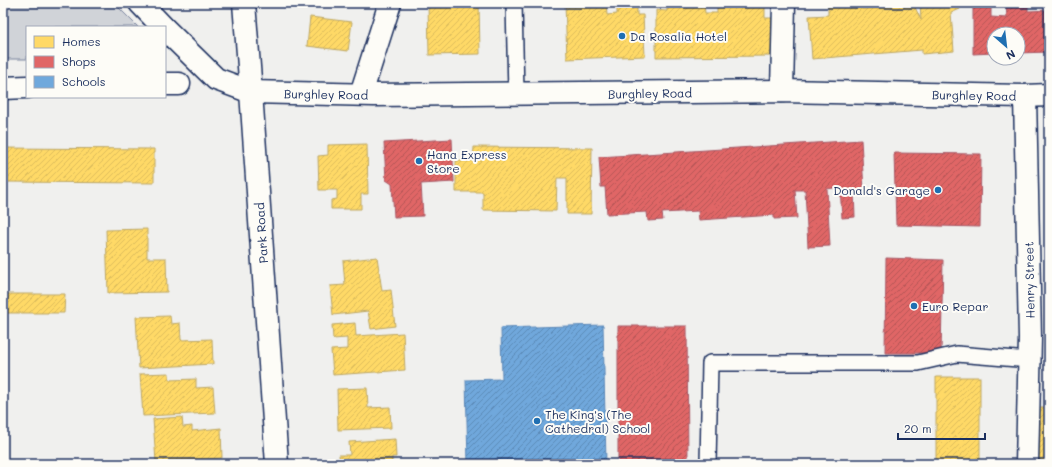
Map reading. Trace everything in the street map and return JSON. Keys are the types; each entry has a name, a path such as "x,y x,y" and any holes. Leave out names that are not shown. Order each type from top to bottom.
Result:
{"street":[{"path":"140,3 162,26"},
{"name":"Park Road","path":"244,3 277,464"},
{"path":"361,94 390,3"},
{"path":"782,91 784,3"},
{"name":"Burghley Road","path":"166,30 216,79 251,92 516,94 782,91 1025,96 1049,95"},
{"path":"3,88 26,87"},
{"name":"Henry Street","path":"1025,96 1030,360 1027,464"}],"lane":[{"path":"514,3 516,94"},
{"path":"708,464 710,363 918,363 957,354 1030,360"}],"shaded area":[{"path":"3,3 114,3 137,26 26,26 26,59 3,59"}],"building: Homes":[{"path":"428,3 479,3 480,54 429,55"},
{"path":"565,3 606,3 607,15 617,14 617,3 637,3 637,15 643,15 645,56 567,59"},
{"path":"667,3 704,3 705,13 717,13 717,3 765,3 765,18 774,18 774,56 656,57 656,10 667,11"},
{"path":"828,3 861,3 862,9 878,8 878,3 913,3 921,20 920,3 959,3 960,9 951,13 954,51 922,54 922,50 812,59 809,16 828,15"},
{"path":"310,17 352,22 348,51 307,46"},
{"path":"367,144 368,194 361,194 361,209 331,209 331,200 337,199 337,190 319,190 318,156 328,155 328,145"},
{"path":"474,147 592,148 591,214 567,214 567,178 557,178 556,211 483,210 483,192 456,192 456,161 473,161"},
{"path":"3,148 154,149 154,183 3,182"},
{"path":"147,229 147,258 166,258 167,292 108,293 106,230"},
{"path":"377,257 382,291 391,290 395,326 371,329 368,311 333,315 330,286 345,285 343,261"},
{"path":"3,294 65,294 64,313 3,313"},
{"path":"170,316 171,324 180,323 181,340 212,339 213,364 139,368 136,317"},
{"path":"355,323 356,336 403,333 405,370 333,375 331,350 347,349 347,338 333,339 332,325"},
{"path":"169,373 169,380 196,379 196,388 213,387 215,413 143,416 140,374"},
{"path":"936,377 980,377 980,464 936,464"},
{"path":"367,388 368,408 390,407 391,428 338,430 337,389"},
{"path":"1039,408 1049,408 1049,464 1038,464"},
{"path":"182,417 183,427 192,426 192,431 221,428 222,458 156,462 153,419"},
{"path":"395,439 396,457 392,457 392,464 340,464 339,455 350,455 349,442"}],"building: Shops":[{"path":"973,3 991,3 991,17 1007,18 1006,3 1028,3 1028,11 1049,10 1049,52 1026,53 1026,26 986,26 986,53 973,54"},
{"name":"Hana Express Store","path":"452,139 454,182 421,184 423,216 394,217 392,184 386,180 384,143"},
{"path":"861,140 864,190 854,191 855,217 842,218 840,187 827,189 830,246 808,247 805,190 795,190 797,218 774,219 774,215 699,220 698,211 662,213 663,220 648,221 647,212 607,214 605,187 601,187 599,157"},
{"name":"Donald's Garage","path":"894,153 981,154 980,227 896,225"},
{"name":"Euro Repar","path":"886,258 943,260 941,353 885,353"},
{"path":"618,326 687,326 688,464 618,464"}],"building: Schools":[{"name":"The King's (The Cathedral) School","path":"603,325 606,464 468,464 466,380 502,379 501,328"}],"place":[{"name":"Da Rosalia Hotel","path":"622,36"},
{"name":"Hana Express Store","path":"419,161"},
{"name":"Donald's Garage","path":"938,190"},
{"name":"Euro Repar","path":"914,306"},
{"name":"The King's (The Cathedral) School","path":"537,421"}]}
